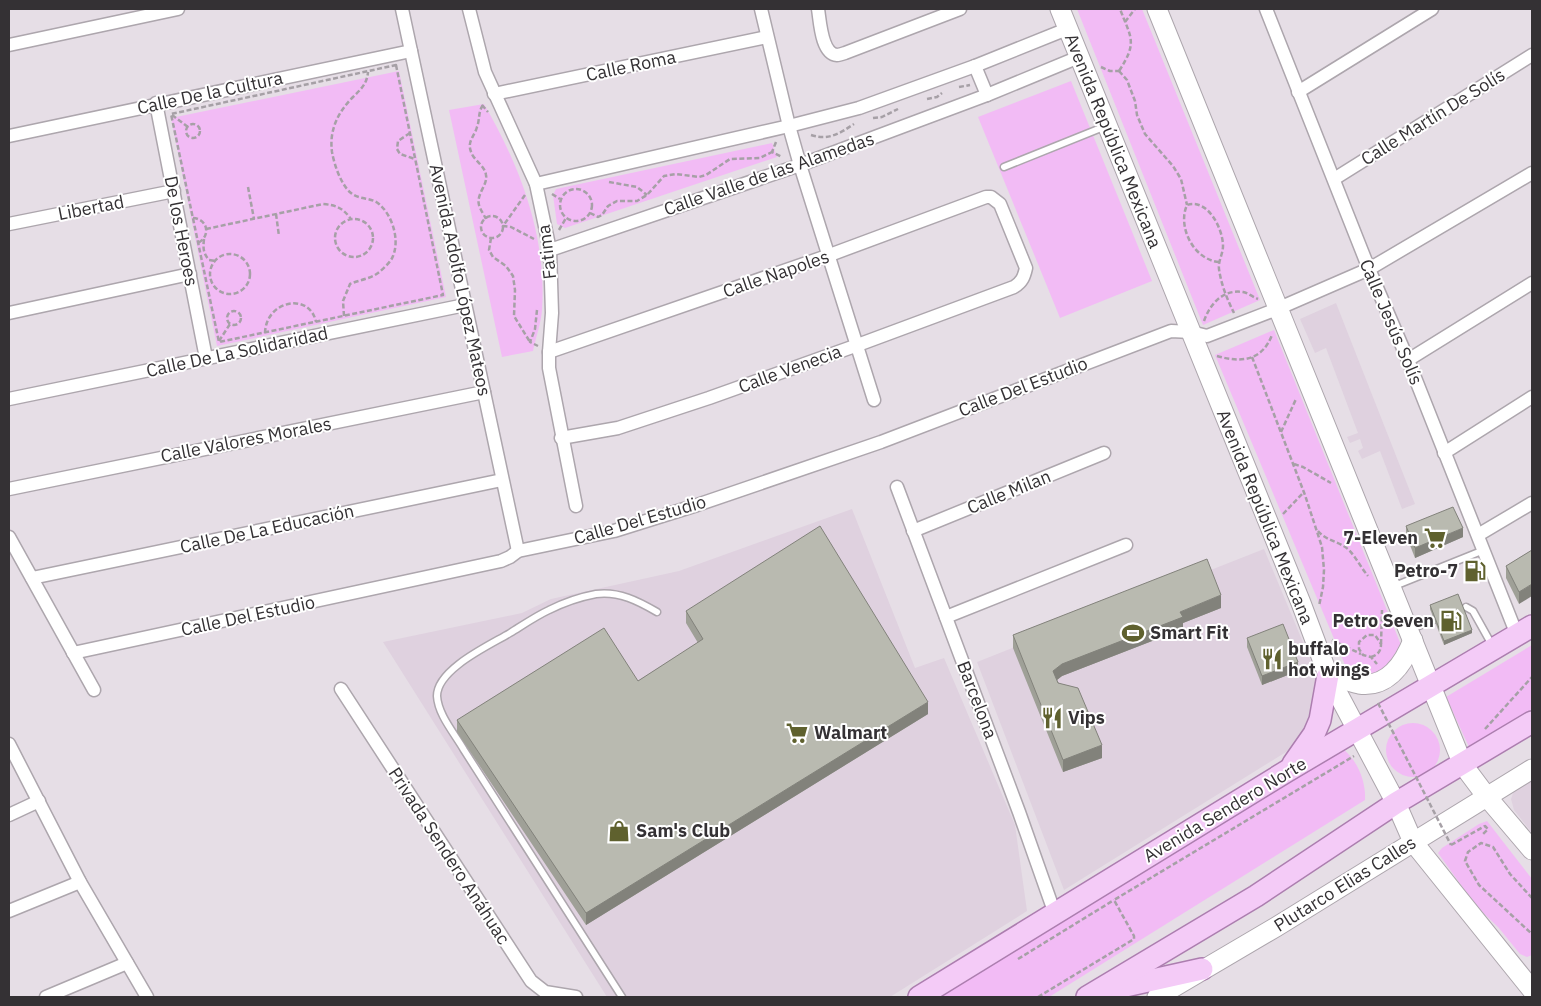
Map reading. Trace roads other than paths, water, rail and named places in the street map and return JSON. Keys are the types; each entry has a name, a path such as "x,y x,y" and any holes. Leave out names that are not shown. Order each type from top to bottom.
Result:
{"main road":[{"name":"Avenida República Mexicana","path":"1060,9 1107,126 1197,328 1328,676 1396,803 1414,842 1524,967 1532,990"},
{"path":"1157,9 1271,305 1411,635 1463,765 1487,797 1532,850"},
{"name":"Avenida Sendero Norte","path":"919,997 1287,771 1362,739 1430,685 1525,630"},
{"path":"1287,771 1314,734 1320,720 1328,676 1358,684 1378,681 1388,676 1402,664 1411,635"},
{"path":"1091,995 1256,896 1396,803 1463,765 1532,722"},
{"name":"Plutarco Elias Calles","path":"1157,997 1532,769"},
{"path":"1091,995 1202,970"}],"street":[{"path":"9,45 178,9"},
{"name":"Avenida Adolfo López Mateos","path":"402,9 518,551"},
{"name":"Fatima","path":"469,9 485,72 537,190 541,236 550,250 552,313 549,368 576,506"},
{"path":"761,9 800,166 874,400"},
{"path":"818,9 823,41 827,48 836,55 960,9"},
{"name":"Calle Jesús Solís","path":"1266,9 1369,270 1408,360 1484,550 1525,630"},
{"path":"1298,92 1432,9"},
{"name":"Calle Valle de las Alamedas","path":"537,190 860,108 976,66 1067,29"},
{"name":"Calle Roma","path":"494,94 767,37"},
{"name":"Calle De la Cultura","path":"9,136 411,51"},
{"name":"Calle Martín De Solís","path":"1334,179 1532,55"},
{"name":"Calle Valle de las Alamedas","path":"550,250 800,166 1079,58"},
{"path":"976,66 987,95"},
{"name":"De los Heroes","path":"156,104 206,358"},
{"name":"Calle Del Estudio","path":"73,653 501,561 518,551 614,531 697,504 881,442 1171,332 1197,328 1207,336 1271,305 1369,270 1532,173"},
{"name":"Libertad","path":"9,224 174,191"},
{"name":"Calle Napoles","path":"549,352 827,256 986,197 991,197 1000,204 1026,268 1021,282 1014,287"},
{"path":"9,313 190,274"},
{"path":"1408,360 1532,284"},
{"name":"Calle Venecia","path":"562,438 618,428 708,398 856,346 1014,287"},
{"name":"Calle De La Solidaridad","path":"9,399 465,305"},
{"name":"Calle Valores Morales","path":"9,489 484,392"},
{"path":"1444,453 1532,397"},
{"name":"Calle Milan","path":"913,531 1104,453"},
{"name":"Calle De La Educación","path":"32,578 502,480"},
{"name":"Barcelona","path":"897,487 1019,812 1055,914"},
{"path":"1478,535 1532,503"},
{"path":"9,538 94,690"},
{"path":"946,617 1126,544"},
{"name":"Privada Sendero Anáhuac","path":"341,689 531,981 545,992 576,997"},
{"path":"9,744 80,882 147,997"},
{"path":"9,815 39,801"},
{"path":"9,911 80,882"},
{"path":"46,997 127,963"}],"lane":[{"path":"1004,167 1107,126"},
{"path":"1391,588 1484,550"},
{"path":"622,997 464,750 443,714 437,695 440,683 466,658 550,610 573,600 597,594 628,597 657,612"},
{"path":"1466,607 1472,611 1494,648"},
{"path":"1411,635 1444,615"}],"place":[{"name":"7-Eleven","path":"1435,538"},
{"name":"Petro-7","path":"1475,571"},
{"name":"Petro Seven","path":"1451,621"},
{"name":"Smart Fit","path":"1133,633"},
{"name":"buffalo hot wings","path":"1272,659"},
{"name":"Vips","path":"1052,718"},
{"name":"Walmart","path":"797,733"},
{"name":"Sam's Club","path":"619,831"}]}
